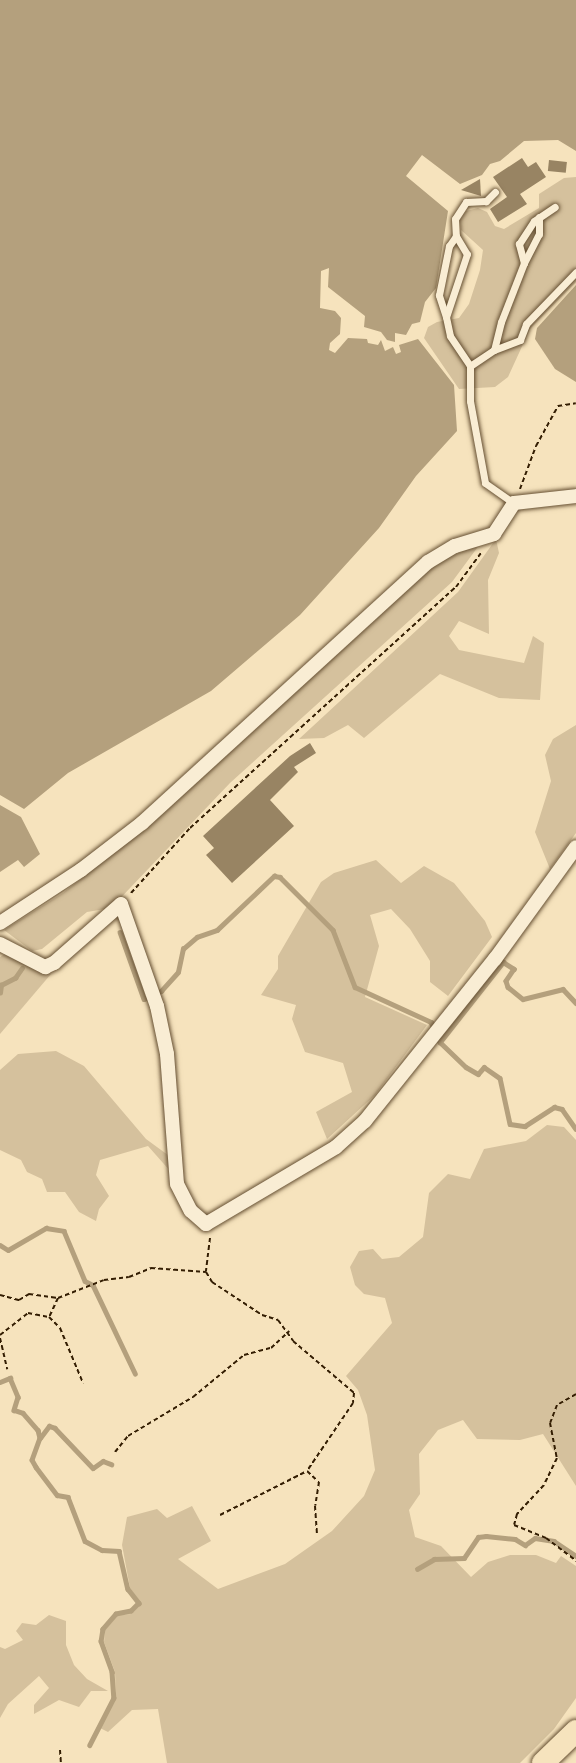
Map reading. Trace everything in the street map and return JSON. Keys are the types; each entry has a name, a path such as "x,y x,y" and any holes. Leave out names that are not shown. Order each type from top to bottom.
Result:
{"highway":[{"path":"543,1763 576,1731"}],"street":[{"path":"0,923 81,870 142,823 428,562 455,546 494,534 514,503 576,496"},
{"path":"0,944 45,967 54,963 121,904 157,1006 163,1035 177,1184 191,1211 206,1224 336,1147 365,1121 495,959 576,847"}],"lane":[{"path":"446,318 467,254 456,236 455,219 460,207 466,202 486,201 495,192"},
{"path":"524,263 519,244 539,217 555,207"},
{"path":"494,350 501,322 524,263 534,248 539,217"},
{"path":"456,236 449,246 439,295 450,336 470,366 470,401 485,483 514,503"},
{"path":"470,366 494,350 520,340 526,324 576,272"}],"path":[{"path":"514,503 553,414 558,406 576,403"},
{"path":"121,904 190,828 456,586 494,534"},
{"path":"206,1224 211,1240 206,1272 212,1282 236,1299 278,1320 289,1331 293,1341 354,1393 353,1403 307,1471 220,1515"},
{"path":"0,1295 19,1300 29,1294 58,1298 104,1280 129,1277 152,1268 206,1272"},
{"path":"49,1317 58,1298"},
{"path":"8,1369 0,1336 10,1323 28,1313 49,1317 60,1329 83,1383"},
{"path":"115,1452 128,1437 193,1397 244,1355 271,1348 289,1331"},
{"path":"576,1394 557,1405 550,1423 557,1458 544,1485 517,1514 514,1525 546,1538 576,1561"},
{"path":"307,1471 319,1482 315,1506 317,1535"},
{"path":"60,1750 61,1763"}],"shaded area":[{"path":"0,0 576,0 576,151 558,140 524,141 500,161 490,164 482,175 460,184 422,155 406,176 448,211 436,288 425,302 420,322 412,324 406,335 395,333 395,342 387,340 381,332 364,327 365,316 328,287 329,268 321,271 320,308 335,311 341,318 340,334 330,343 329,350 335,353 348,338 367,339 368,343 378,345 381,340 385,351 393,347 396,354 401,352 399,345 418,339 454,385 457,431 416,476 379,528 300,615 211,691 68,773 24,809 0,795"},
{"path":"576,177 576,282 530,329 508,377 495,387 459,389 424,338 428,327 437,322 459,318 469,304 480,270 483,250 461,230 460,220 466,211 478,208 487,212 495,226 504,229 539,208 539,194 564,178"},
{"path":"576,285 576,382 555,369 535,339 537,328"},
{"path":"496,539 499,553 488,580 489,634 459,621 449,636 459,650 524,663 533,636 544,643 540,700 499,698 440,674 364,738 348,725 324,738 299,739 458,592"},
{"path":"480,544 452,582 230,783 111,908 87,912 42,949 32,951 4,930 63,893 141,831 428,571 449,557"},
{"path":"576,725 576,833 550,869 535,832 551,781 545,755 553,739"},
{"path":"0,805 21,817 40,854 24,867 18,860 0,872"},
{"path":"376,860 401,883 424,866 454,883 485,921 492,937 448,996 430,982 430,961 410,929 391,909 370,915 379,946 365,997 427,1025 375,1095 327,1139 316,1112 352,1092 343,1063 305,1052 292,1019 296,1005 261,995 278,969 278,956 321,882 334,873"},
{"path":"5,954 51,974 0,1034 0,957"},
{"path":"56,1051 84,1066 146,1139 172,1158 171,1172 148,1146 100,1160 96,1175 109,1196 99,1209 96,1221 79,1212 65,1192 47,1192 42,1179 27,1172 21,1160 0,1150 0,1070 18,1054"},
{"path":"547,1125 564,1127 576,1140 576,1486 543,1434 520,1440 477,1439 463,1420 438,1430 419,1454 420,1494 409,1510 415,1537 441,1546 471,1577 488,1562 510,1555 536,1555 556,1563 561,1556 576,1566 576,1698 554,1729 520,1763 167,1763 158,1709 132,1710 108,1732 100,1728 116,1699 115,1672 104,1642 105,1630 118,1615 131,1614 141,1603 130,1588 122,1545 127,1517 157,1509 167,1518 192,1506 211,1541 178,1559 218,1589 285,1564 332,1531 364,1496 375,1470 367,1415 358,1390 346,1376 392,1323 385,1298 364,1294 355,1285 350,1267 359,1251 373,1249 382,1259 399,1257 423,1237 429,1193 448,1174 470,1179 484,1149 526,1141"},
{"path":"49,1615 66,1621 66,1645 74,1665 87,1679 108,1691 91,1691 79,1707 59,1700 34,1714 34,1705 49,1688 39,1676 8,1704 0,1718 0,1647 5,1649 23,1640 16,1631 22,1623 36,1625"}],"building":[{"path":"522,158 528,167 536,162 546,177 520,194 527,204 498,222 490,209 507,197 493,177"},
{"path":"549,160 567,162 566,173 548,171"},
{"path":"480,179 481,196 461,190"},
{"path":"310,743 316,753 294,767 298,772 270,800 294,826 232,883 206,855 214,848 203,836 290,756"}],"waterway":[{"path":"120,932 144,999 161,991 178,972 183,949 197,937 217,930 274,876 280,877 333,930 355,987 431,1022 440,1042 466,1067 478,1074 484,1067 500,1078 510,1124 525,1126 554,1107 562,1109 576,1129"},
{"path":"440,1042 503,962 514,969 506,981 508,987 523,999 563,989 576,1003"},
{"path":"0,993 1,985 15,978 22,968"},
{"path":"0,1245 8,1250 46,1228 64,1231 85,1281 93,1285 135,1373"},
{"path":"0,1382 10,1378 18,1397 14,1410 23,1413 38,1430 40,1438 32,1460 36,1467 57,1495 68,1497 85,1541 102,1550 119,1551 128,1589 139,1603 131,1611 116,1614 103,1629 101,1641 112,1672 114,1698 90,1745"},
{"path":"40,1438 49,1426 55,1428 93,1468 103,1461 111,1464"},
{"path":"417,1569 434,1559 464,1558 478,1537 486,1536 515,1539 525,1545 535,1538 554,1541 576,1556"}]}
